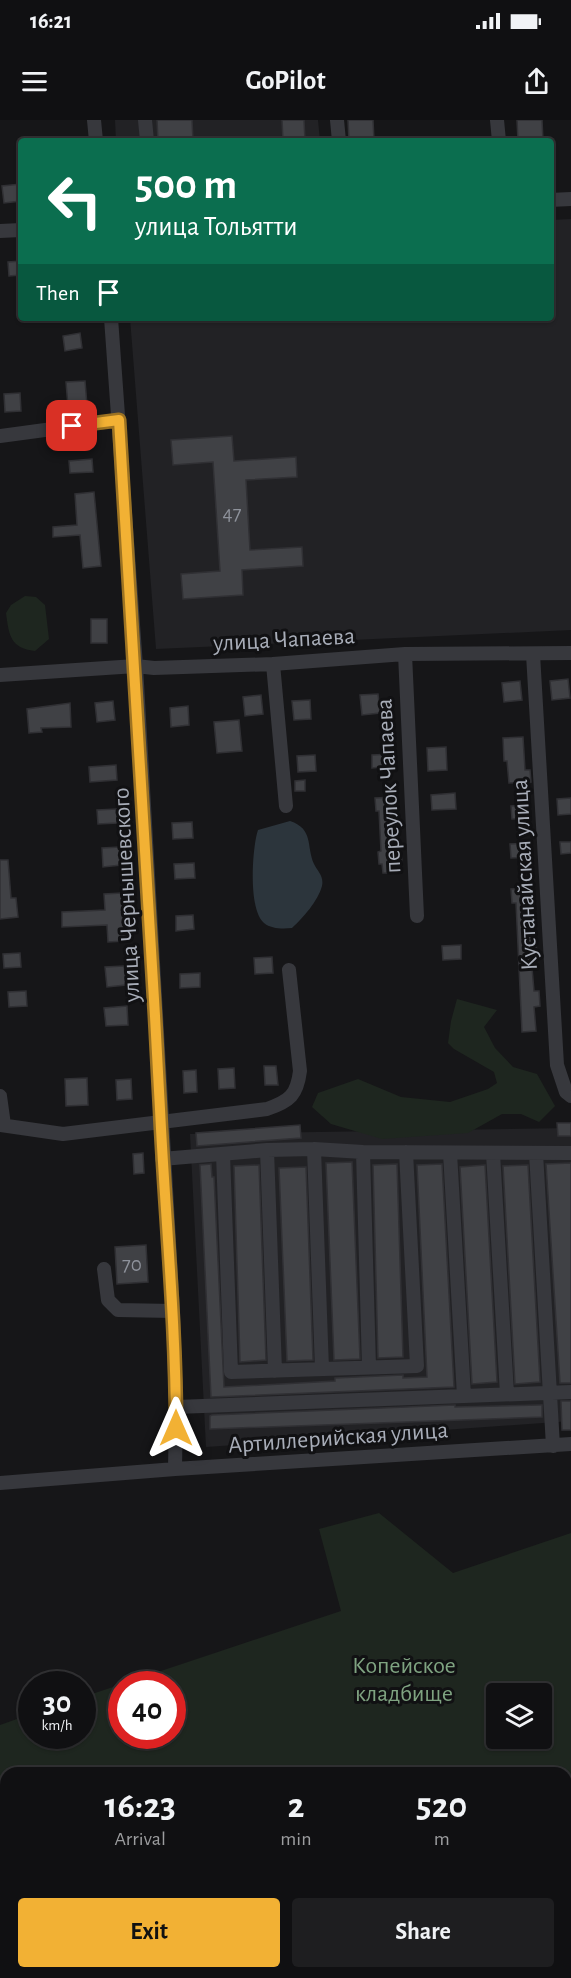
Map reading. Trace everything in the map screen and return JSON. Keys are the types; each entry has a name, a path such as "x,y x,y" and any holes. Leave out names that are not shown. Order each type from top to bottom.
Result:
{"street":[{"path":"94,120 96,138"},
{"path":"145,120 147,138"},
{"path":"337,120 339,138"},
{"path":"497,120 499,138"},
{"path":"554,200 571,199"},
{"path":"0,231 18,230"},
{"name":"улица Чернышевского","path":"111,321 136,666 162,1159 173,1311 175,1469"},
{"path":"0,435 119,420"},
{"name":"улица Чапаева","path":"0,675 136,666 154,668 273,664 405,654 571,653"},
{"name":"переулок Чапаева","path":"405,654 417,916"},
{"name":"Кустанайская улица","path":"533,654 558,1065 568,1094"},
{"path":"273,664 286,806"},
{"path":"0,1096 2,1125 63,1134 267,1109 290,1098 298,1086 300,1071 289,970"},
{"path":"162,1159 267,1150 314,1149 363,1152 571,1153"},
{"path":"314,1149 322,1369"},
{"path":"267,1150 275,1371"},
{"path":"363,1152 369,1367"},
{"path":"223,1154 231,1372 417,1366 406,1152"},
{"path":"450,1153 464,1396"},
{"path":"493,1153 507,1394"},
{"path":"536,1153 553,1446"},
{"path":"104,1269 108,1300 118,1310 173,1311"},
{"path":"176,1407 571,1392"},
{"name":"Артиллерийская улица","path":"0,1483 175,1469 571,1444"}],"shaded area":[{"path":"115,120 318,120 320,138 116,138"},
{"path":"571,219 571,630 156,649 130,321 554,321 554,220"},
{"path":"290,821 298,824 306,833 322,886 314,903 292,928 277,928 264,923 255,906 254,850 258,830"},
{"path":"571,1128 571,1421 206,1447 190,1134"}],"green space":[{"path":"25,596 36,597 45,605 49,639 35,651 20,647 12,639 8,628 6,613 11,605"},
{"path":"457,999 497,1010 484,1027 495,1048 513,1067 537,1074 555,1106 539,1122 521,1114 502,1114 468,1133 382,1139 331,1124 312,1107 318,1093 358,1079 401,1097 450,1102 488,1089 497,1083 494,1072 454,1049 448,1043"},
{"name":"Копейское кладбище","path":"379,1513 453,1573 571,1533 571,1767 0,1767 0,1725 18,1719 18,1749 96,1749 96,1693 108,1689 108,1749 186,1749 186,1671 161,1671 341,1611 319,1529"}],"building":[{"path":"157,120 192,120 193,138 158,138"},
{"path":"282,120 304,120 305,138 283,138"},
{"path":"348,120 373,120 374,138 349,138"},
{"path":"517,120 542,120 543,138 518,138"},
{"path":"18,184 18,201 4,203 2,186"},
{"path":"18,261 18,275 9,276 8,262"},
{"path":"80,333 82,348 65,351 63,336"},
{"path":"85,381 87,405 68,407 66,382"},
{"path":"20,393 21,411 5,412 4,394"},
{"path":"232,436 234,461 296,457 297,477 246,480 250,550 302,547 303,566 242,570 243,595 183,599 181,574 220,571 213,462 173,465 171,440"},
{"path":"92,459 93,472 70,473 69,461"},
{"path":"94,492 101,566 83,568 80,535 53,537 53,527 77,525 75,494"},
{"path":"91,619 107,619 107,643 91,643"},
{"path":"568,679 570,698 552,700 550,681"},
{"path":"520,681 522,700 504,702 502,683"},
{"path":"378,694 380,713 362,715 360,695"},
{"path":"261,695 263,714 245,716 243,697"},
{"path":"310,700 311,719 294,720 292,701"},
{"path":"113,701 115,720 97,722 95,703"},
{"path":"70,703 71,727 41,728 42,732 29,733 27,709"},
{"path":"188,706 189,725 171,727 170,708"},
{"path":"239,720 242,751 217,753 214,722"},
{"path":"523,737 525,770 530,770 531,782 509,783 507,761 504,761 503,738"},
{"path":"446,747 447,770 428,771 427,748"},
{"path":"393,754 394,766 372,768 372,755"},
{"path":"315,755 316,771 298,772 297,756"},
{"path":"116,765 117,780 90,782 89,767"},
{"path":"305,780 305,791 295,791 295,781"},
{"path":"455,793 456,809 432,810 431,795"},
{"path":"396,797 396,809 389,810 391,851 401,850 402,863 392,863 392,873 383,873 382,864 379,864 378,852 381,851 379,811 376,811 375,798"},
{"path":"571,798 571,814 558,815 557,799"},
{"path":"527,805 528,818 512,819 511,806"},
{"path":"117,809 118,823 98,824 97,810"},
{"path":"192,822 193,838 173,839 172,823"},
{"path":"560,842 571,842 571,853 561,854"},
{"path":"530,843 531,857 511,858 510,844"},
{"path":"120,847 121,865 103,867 102,848"},
{"path":"0,860 8,860 11,898 16,898 18,917 0,919"},
{"path":"194,863 195,878 175,879 174,864"},
{"path":"532,888 537,955 531,956 534,991 539,991 540,1006 534,1007 536,1031 522,1032 516,903 512,903 511,889"},
{"path":"122,893 125,941 108,942 107,925 62,927 62,912 105,910 104,894"},
{"path":"193,915 194,929 176,931 176,916"},
{"path":"461,945 461,959 443,960 442,946"},
{"path":"20,953 21,967 4,968 3,954"},
{"path":"272,957 273,973 255,974 254,958"},
{"path":"124,966 126,985 107,987 105,967"},
{"path":"200,973 200,987 180,988 180,974"},
{"path":"26,991 27,1006 9,1007 8,992"},
{"path":"127,1006 128,1025 106,1026 104,1008"},
{"path":"264,1066 276,1066 278,1085 265,1085"},
{"path":"234,1068 235,1088 219,1089 218,1069"},
{"path":"196,1070 197,1092 184,1093 183,1071"},
{"path":"87,1078 88,1105 66,1106 65,1079"},
{"path":"131,1079 132,1099 117,1100 116,1080"},
{"path":"557,1123 571,1123 571,1136 558,1136"},
{"path":"300,1125 301,1138 197,1146 196,1133"},
{"path":"143,1153 144,1173 134,1174 133,1154"},
{"path":"352,1162 360,1359 334,1360 326,1163"},
{"path":"571,1163 571,1383 560,1383 546,1164"},
{"path":"211,1164 212,1177 214,1177 224,1387 335,1381 335,1378 403,1375 403,1378 427,1377 417,1165 442,1164 454,1387 211,1397 200,1165"},
{"path":"397,1164 403,1357 378,1358 373,1165"},
{"path":"259,1165 266,1360 240,1362 234,1166"},
{"path":"485,1165 497,1382 472,1384 460,1167"},
{"path":"528,1165 540,1382 515,1384 503,1166"},
{"path":"306,1167 313,1360 287,1361 279,1168"},
{"path":"146,1245 148,1282 117,1284 115,1247"},
{"path":"561,1401 571,1401 571,1430 562,1430"},
{"path":"455,1405 455,1407 542,1405 542,1417 210,1429 210,1416 212,1415"}],"route":[{"path":"72,426 119,420 136,666 162,1159 173,1311 176,1428"}]}
